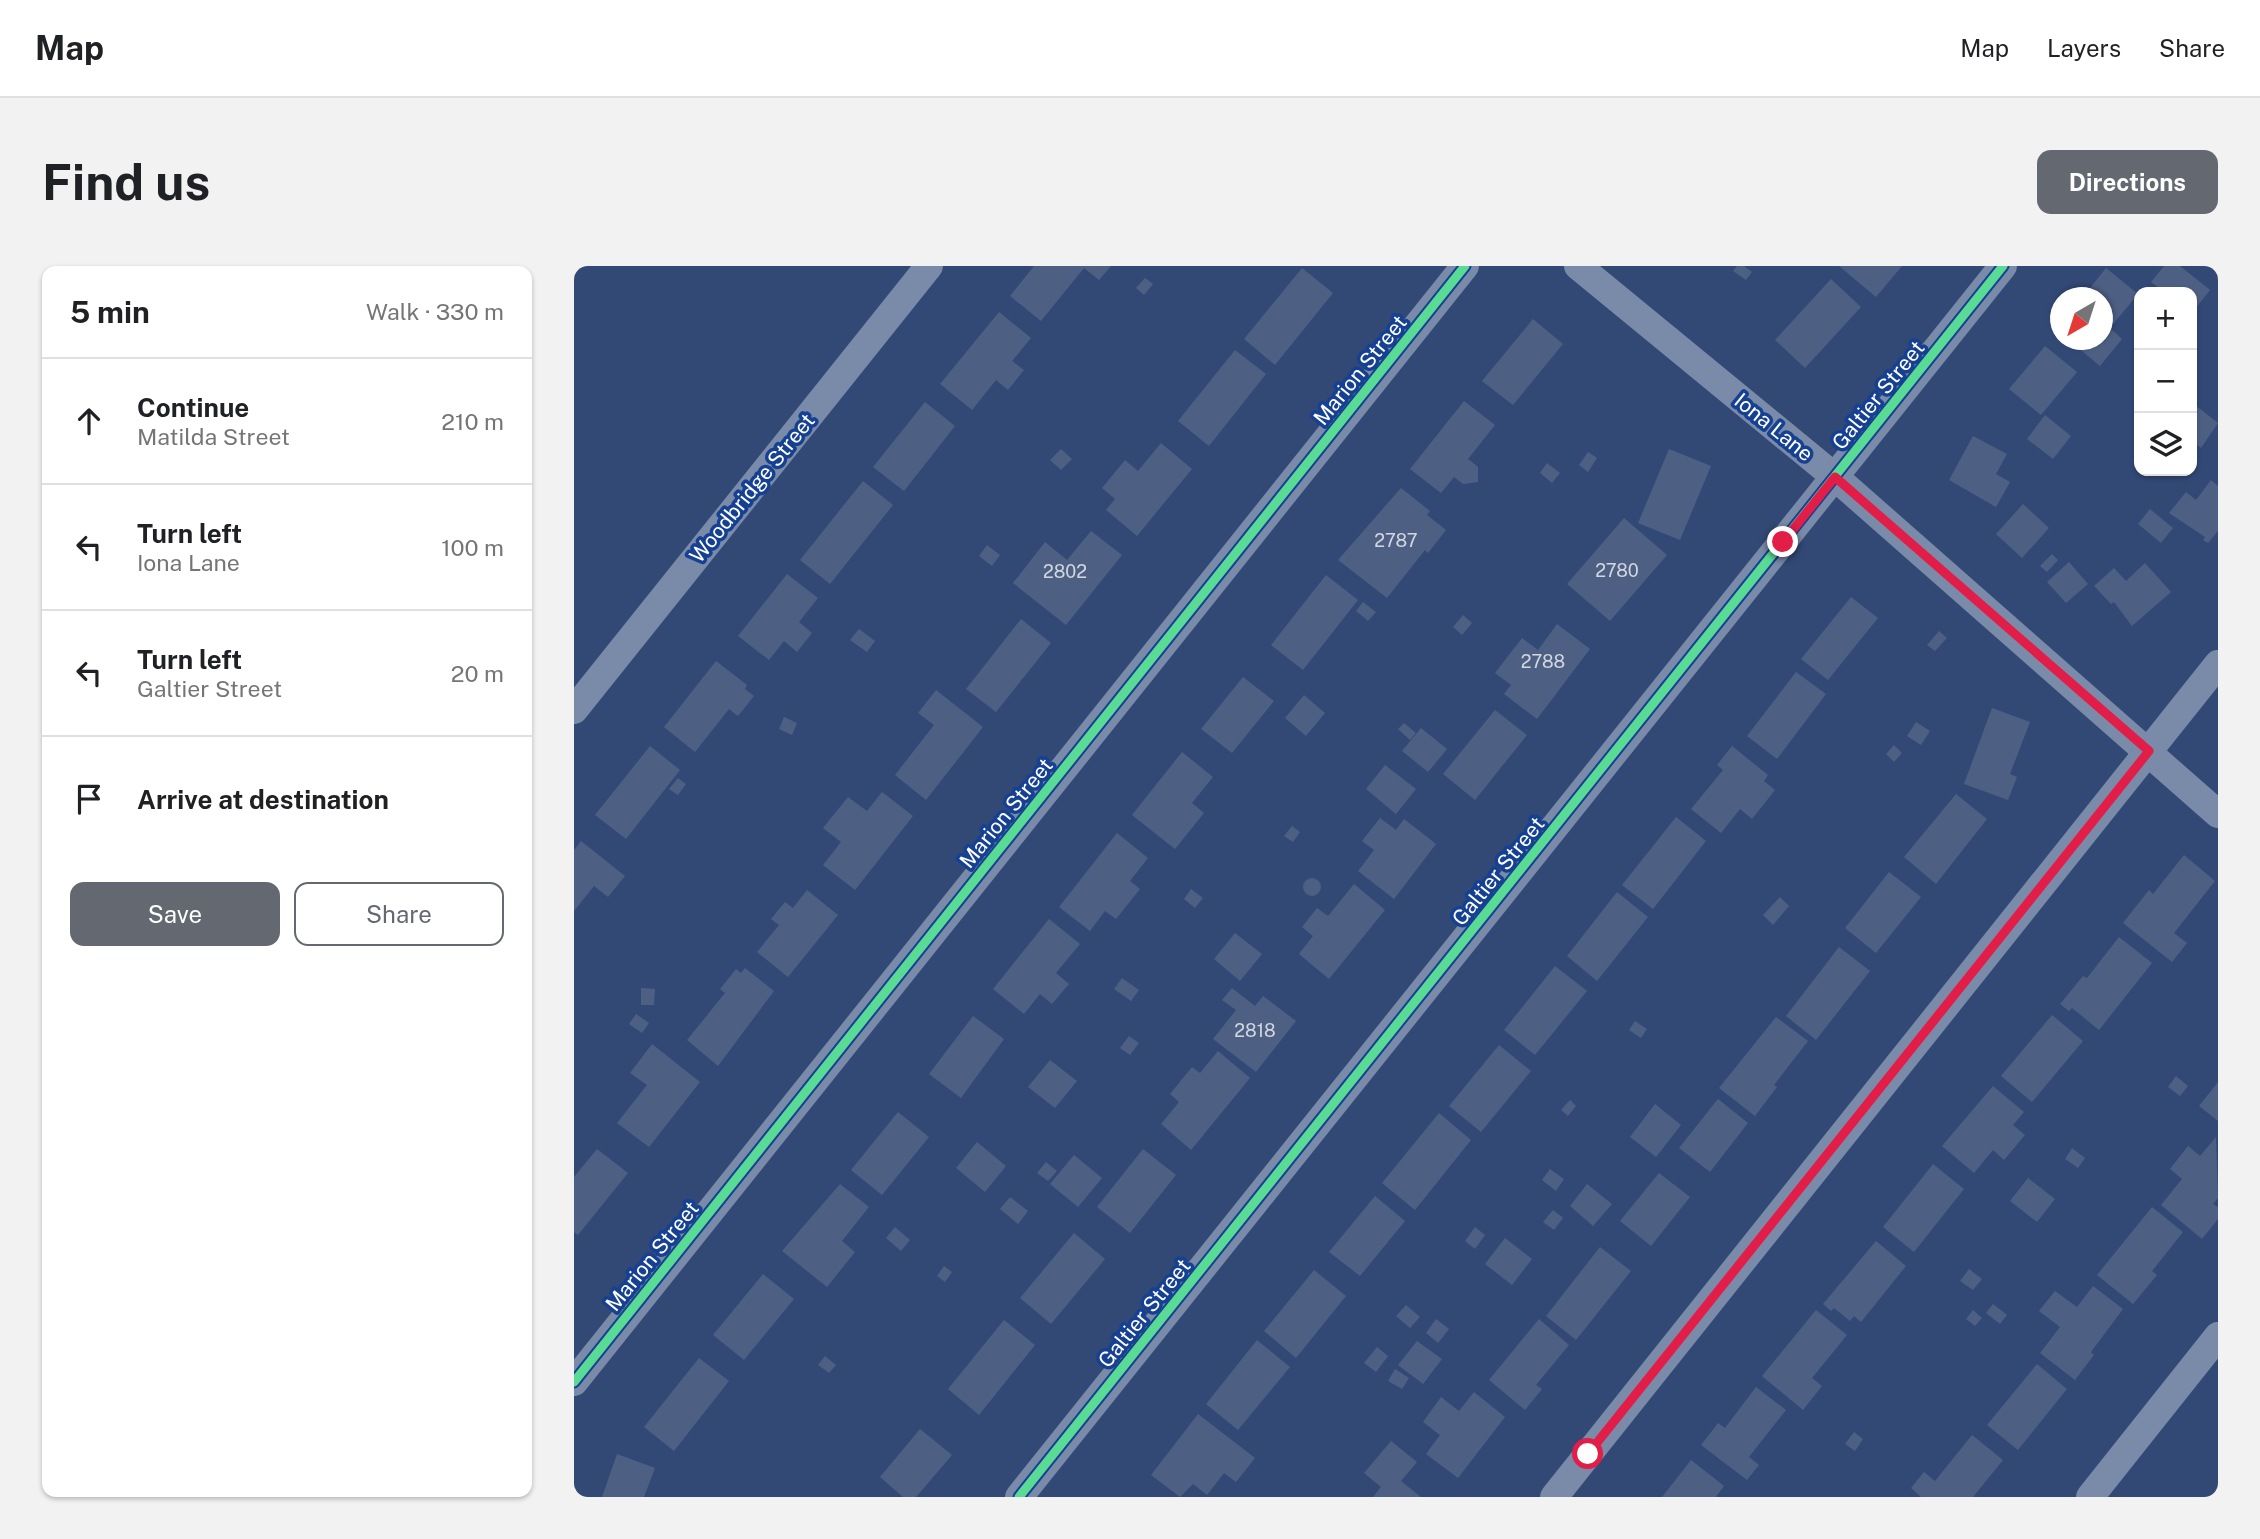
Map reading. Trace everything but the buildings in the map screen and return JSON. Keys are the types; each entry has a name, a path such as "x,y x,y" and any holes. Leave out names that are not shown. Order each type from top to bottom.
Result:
{"street":[{"name":"Woodbridge Street","path":"574,710 929,266"},
{"name":"Marion Street","path":"574,1382 1465,266"},
{"name":"Iona Lane","path":"1578,266 1835,477 2218,814"},
{"name":"Galtier Street","path":"1019,1497 2003,266"},
{"path":"1554,1497 2218,664"},
{"path":"2090,1497 2218,1336"}],"cycle path":[{"path":"574,1382 1465,266"},
{"path":"1019,1497 2003,266"}],"route":[{"path":"1588,1454 2149,751 1835,477 1783,542"}]}
